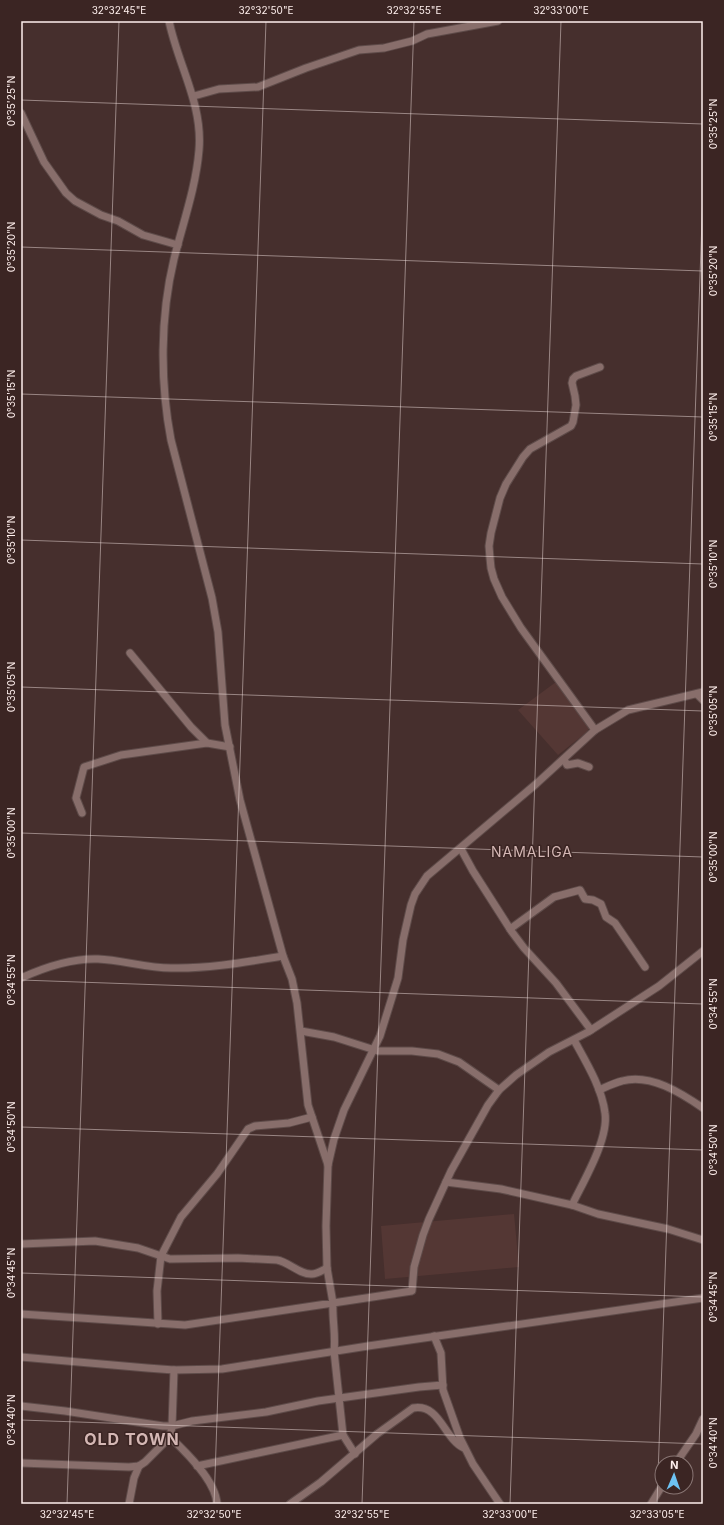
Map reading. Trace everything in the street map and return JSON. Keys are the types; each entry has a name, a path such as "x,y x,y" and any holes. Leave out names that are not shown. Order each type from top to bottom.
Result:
{"street":[{"path":"169,21 174,44 194,96 200,129 200,150 178,245 166,308 164,341 166,416 217,625 225,725 240,800 283,956 292,979 305,1062 308,1105 328,1166"},
{"path":"194,96 219,89 258,87 306,68 359,50 384,48 412,41 427,34 498,21"},
{"path":"21,113 44,162 66,193 75,201 102,215 118,221 143,235 178,245"},
{"path":"595,730 535,649 502,597 491,568 489,546 500,498 506,484 523,457 530,449 571,426 576,405 576,396 572,383 573,379 576,376 600,367"},
{"path":"130,653 191,727 207,742"},
{"path":"355,1454 343,1435 334,1351 336,1338 332,1316 333,1303 327,1268 326,1226 328,1166 334,1139 344,1110 380,1036 397,984 403,940 411,904 415,894 427,876 461,849 536,784 595,730 628,710 700,693 703,700"},
{"path":"82,814 76,798 84,767 121,755 207,742 230,747"},
{"path":"564,759 568,765 578,764 589,767"},
{"path":"461,849 473,871 510,929 524,948 556,983 591,1030"},
{"path":"510,929 554,897 580,890 585,899 601,904 606,917 615,923 645,967"},
{"path":"21,1314 158,1324 196,1324 412,1291 414,1267 423,1235 446,1182 488,1105 499,1090 532,1063 549,1052 591,1030 659,986 703,951"},
{"path":"21,978 56,964 85,959 98,959 168,968 190,968 283,956"},
{"path":"301,1031 334,1037 382,1052 422,1051 438,1054 459,1062 499,1090"},
{"path":"572,1205 592,1163 604,1132 605,1114 599,1090 574,1040"},
{"path":"599,1090 622,1080 642,1080 670,1088 703,1108"},
{"path":"158,1324 157,1291 161,1256 181,1217 217,1174 248,1129 255,1126 289,1123 312,1117"},
{"path":"446,1182 501,1189 572,1205 598,1214 668,1229 703,1240"},
{"path":"21,1244 95,1242 138,1248 170,1259 238,1258 277,1260 303,1272 312,1274 327,1268"},
{"path":"21,1357 174,1370 222,1369 434,1336 703,1298"},
{"path":"434,1336 441,1353 443,1385 446,1400 464,1448 472,1464 500,1504"},
{"path":"21,1463 129,1467 139,1466 170,1437 172,1426 174,1370"},
{"path":"21,1406 130,1420 152,1426 172,1426 192,1421 266,1412 318,1401 443,1385"},
{"path":"290,1504 321,1482 377,1434 413,1408 420,1407 433,1412 455,1442 464,1448"},
{"path":"682,1455 696,1434 703,1419"},
{"path":"197,1466 343,1435"},
{"path":"170,1437 197,1466 209,1483 216,1499 216,1504"},
{"path":"129,1504 134,1478 139,1466"},
{"path":"651,1504 656,1495"}],"shaded area":[{"path":"556,682 589,728 587,732 558,755 518,710"},
{"path":"514,1214 519,1267 385,1279 381,1226"}],"district":[{"name":"NAMALIGA","path":"532,851"},
{"name":"OLD TOWN","path":"132,1439"}]}
